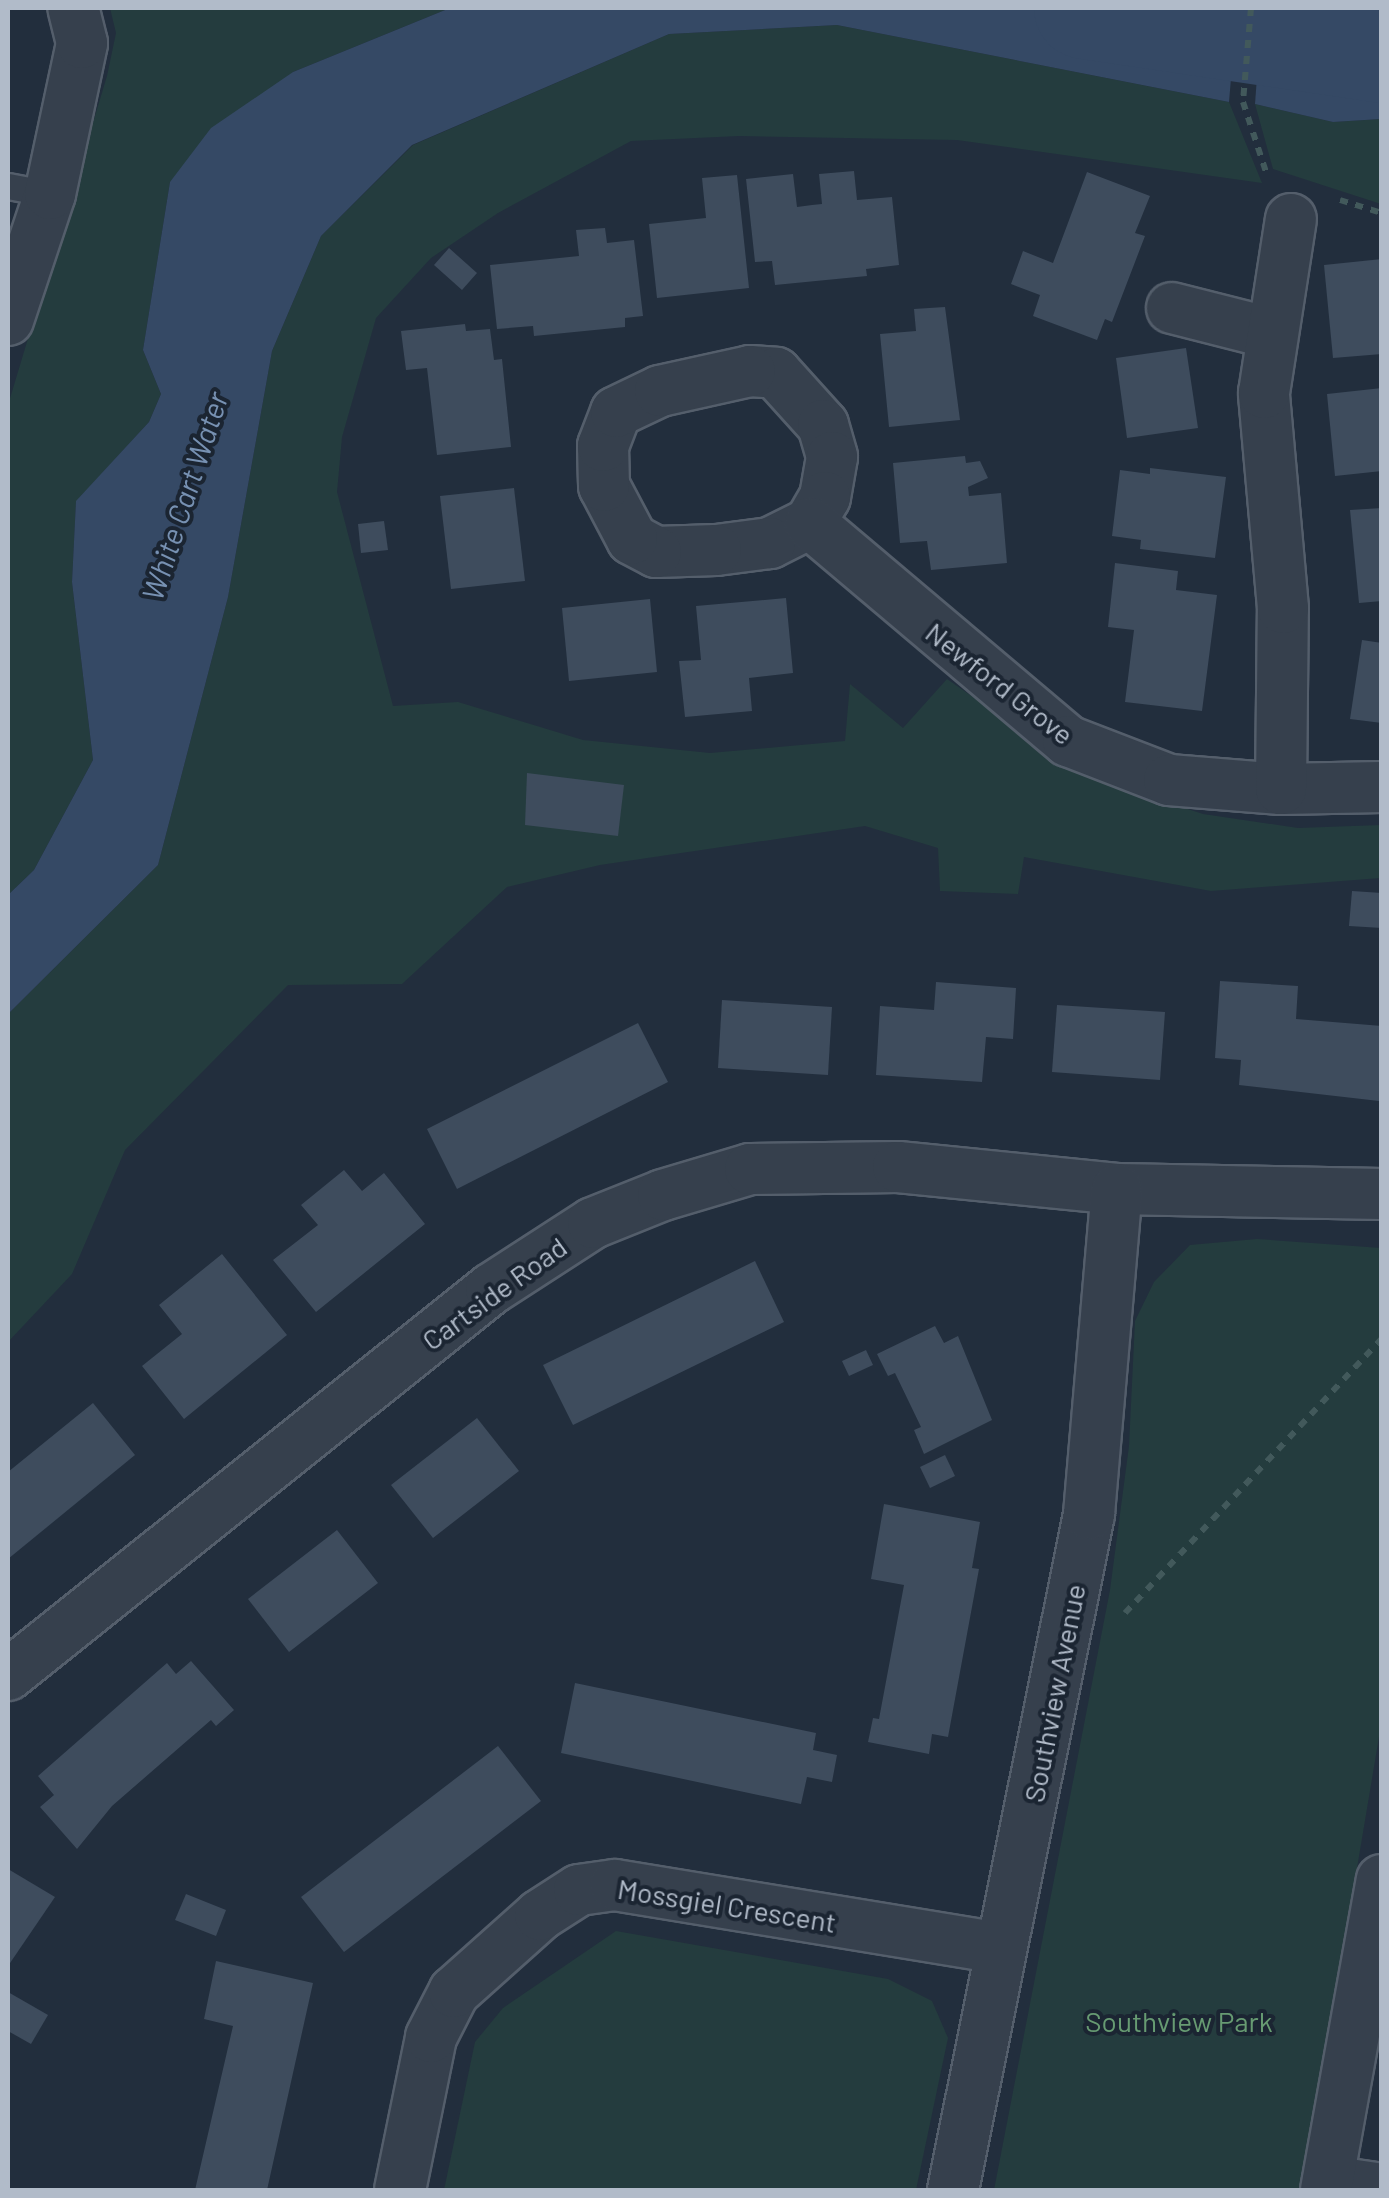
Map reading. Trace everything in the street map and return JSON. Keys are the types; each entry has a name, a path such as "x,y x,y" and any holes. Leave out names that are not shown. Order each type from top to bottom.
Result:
{"street":[{"path":"8,320 29,190 82,43 73,8"},
{"path":"1281,789 1283,608 1264,394 1290,218"},
{"path":"1172,308 1272,333"},
{"path":"750,371 776,373 806,399 823,425 832,457 825,496 810,523 770,542 716,550 656,552 632,539 604,486 603,446 616,412 660,391 750,371"},
{"name":"Newford Grove","path":"810,523 1068,741 1168,780 1281,789 1382,788"},
{"name":"Cartside Road","path":"8,1675 491,1288 594,1223 750,1170 898,1167 1117,1189 1382,1194"},
{"name":"Southview Avenue","path":"953,2190 1089,1514 1117,1189"},
{"path":"1382,1880 1327,2186 1382,2190"},
{"name":"Mossgiel Crescent","path":"400,2190 431,2037 454,1992 540,1914 579,1890 615,1885 1001,1948"}],"path":[{"path":"1243,102 1251,8"},
{"path":"1056,1688 1382,1338"}],"green space":[{"path":"110,8 450,8 293,72 170,182 143,350 161,394 149,422 76,502 72,582 93,760 34,870 8,895 8,405 107,76 116,33"},
{"path":"837,25 1229,102 1262,183 957,140 739,136 631,141 498,213 431,258 376,318 342,437 337,492 393,706 458,702 583,740 710,753 845,741 850,684 903,728 947,679 1029,736 1142,794 1203,814 1298,828 1381,825 1381,878 1211,891 1024,857 1018,894 940,891 938,848 865,826 600,865 507,887 402,984 288,985 125,1150 72,1274 8,1342 8,1014 158,865 228,597 272,351 321,236 413,145 669,34"},
{"path":"1255,104 1333,122 1381,119 1381,204 1273,169"},
{"name":"Southview Park","path":"1257,1239 1381,1248 1381,1725 1303,2190 994,2190 1110,1590 1129,1446 1135,1321 1154,1282 1190,1245"},
{"path":"616,1931 888,1979 932,2001 948,2038 916,2190 444,2190 475,2042 503,2008"}],"water":[{"path":"450,8 1237,8 1229,102 837,25 669,34 412,145 321,236 272,351 228,597 158,865 8,1014 8,895 34,870 93,760 72,582 76,501 149,422 161,394 143,350 170,182 211,128 293,72"},
{"path":"1262,8 1381,11 1381,119 1333,122 1255,104"}],"building":[{"path":"854,171 857,200 892,197 899,265 866,269 867,276 775,285 772,261 755,262 746,179 793,174 797,207 822,204 819,174"},
{"path":"1087,172 1150,196 1135,233 1145,236 1112,322 1105,319 1097,340 1033,316 1040,295 1011,284 1023,251 1053,263"},
{"path":"737,175 749,288 657,298 649,224 706,218 702,178"},
{"path":"605,228 607,243 634,240 643,316 625,318 625,327 534,336 533,326 497,329 490,265 579,256 576,230"},
{"path":"449,248 477,273 462,290 434,265"},
{"path":"1382,259 1382,354 1333,358 1324,265"},
{"path":"945,307 960,420 889,427 880,334 916,331 914,309"},
{"path":"465,324 466,331 490,329 494,360 502,359 511,447 437,455 427,368 406,370 401,331"},
{"path":"1186,348 1198,428 1127,438 1116,358"},
{"path":"1382,388 1382,471 1335,476 1327,394"},
{"path":"965,456 966,463 980,461 988,478 968,487 969,496 1001,493 1007,563 931,570 927,541 900,543 893,463"},
{"path":"1150,468 1226,477 1215,558 1140,549 1141,540 1112,536 1120,470 1150,474"},
{"path":"514,488 525,581 451,589 440,496"},
{"path":"1382,508 1382,601 1359,603 1350,510"},
{"path":"384,521 388,550 361,553 358,524"},
{"path":"1115,563 1178,571 1176,590 1217,595 1202,711 1125,702 1134,630 1108,627"},
{"path":"786,598 793,673 749,678 752,711 685,717 679,661 701,660 696,606"},
{"path":"650,599 657,672 569,681 562,608"},
{"path":"1362,640 1382,643 1382,723 1350,719"},
{"path":"527,773 624,785 618,836 525,825"},
{"path":"1352,891 1382,893 1382,928 1349,926"},
{"path":"1220,981 1298,986 1296,1019 1382,1026 1379,1101 1239,1085 1241,1060 1215,1058"},
{"path":"936,982 1016,988 1013,1039 986,1037 982,1082 876,1075 880,1006 934,1010"},
{"path":"722,1000 832,1007 828,1075 718,1068"},
{"path":"1057,1005 1165,1012 1160,1080 1052,1072"},
{"path":"638,1023 668,1082 457,1189 427,1129"},
{"path":"344,1170 362,1191 384,1173 425,1224 316,1312 273,1260 318,1225 301,1205"},
{"path":"222,1254 287,1335 184,1419 142,1366 182,1334 159,1305"},
{"path":"755,1261 784,1322 573,1425 543,1365"},
{"path":"935,1326 944,1343 958,1336 992,1420 924,1454 914,1430 921,1427 895,1373 888,1376 877,1354"},
{"path":"866,1350 873,1365 849,1376 842,1361"},
{"path":"93,1403 135,1455 8,1559 8,1472"},
{"path":"477,1418 519,1471 433,1538 391,1485"},
{"path":"945,1455 955,1476 930,1488 920,1467"},
{"path":"884,1504 980,1522 972,1568 979,1569 948,1737 932,1734 929,1754 868,1742 873,1718 879,1719 904,1585 871,1579"},
{"path":"337,1530 378,1583 289,1652 248,1599"},
{"path":"191,1661 234,1710 216,1726 211,1720 112,1806 77,1849 40,1807 54,1795 38,1776 167,1663 176,1674"},
{"path":"575,1683 816,1733 813,1750 837,1755 832,1782 807,1777 801,1804 561,1753"},
{"path":"498,1746 541,1801 344,1952 301,1897"},
{"path":"8,1869 55,1897 8,1966"},
{"path":"186,1894 226,1910 216,1936 175,1920"},
{"path":"216,1961 313,1983 267,2190 195,2190 233,2026 204,2019"},
{"path":"8,1992 48,2015 31,2044 8,2031"}],"waterway":[{"name":"White Cart Water","path":"1085,8 1382,52"}]}
